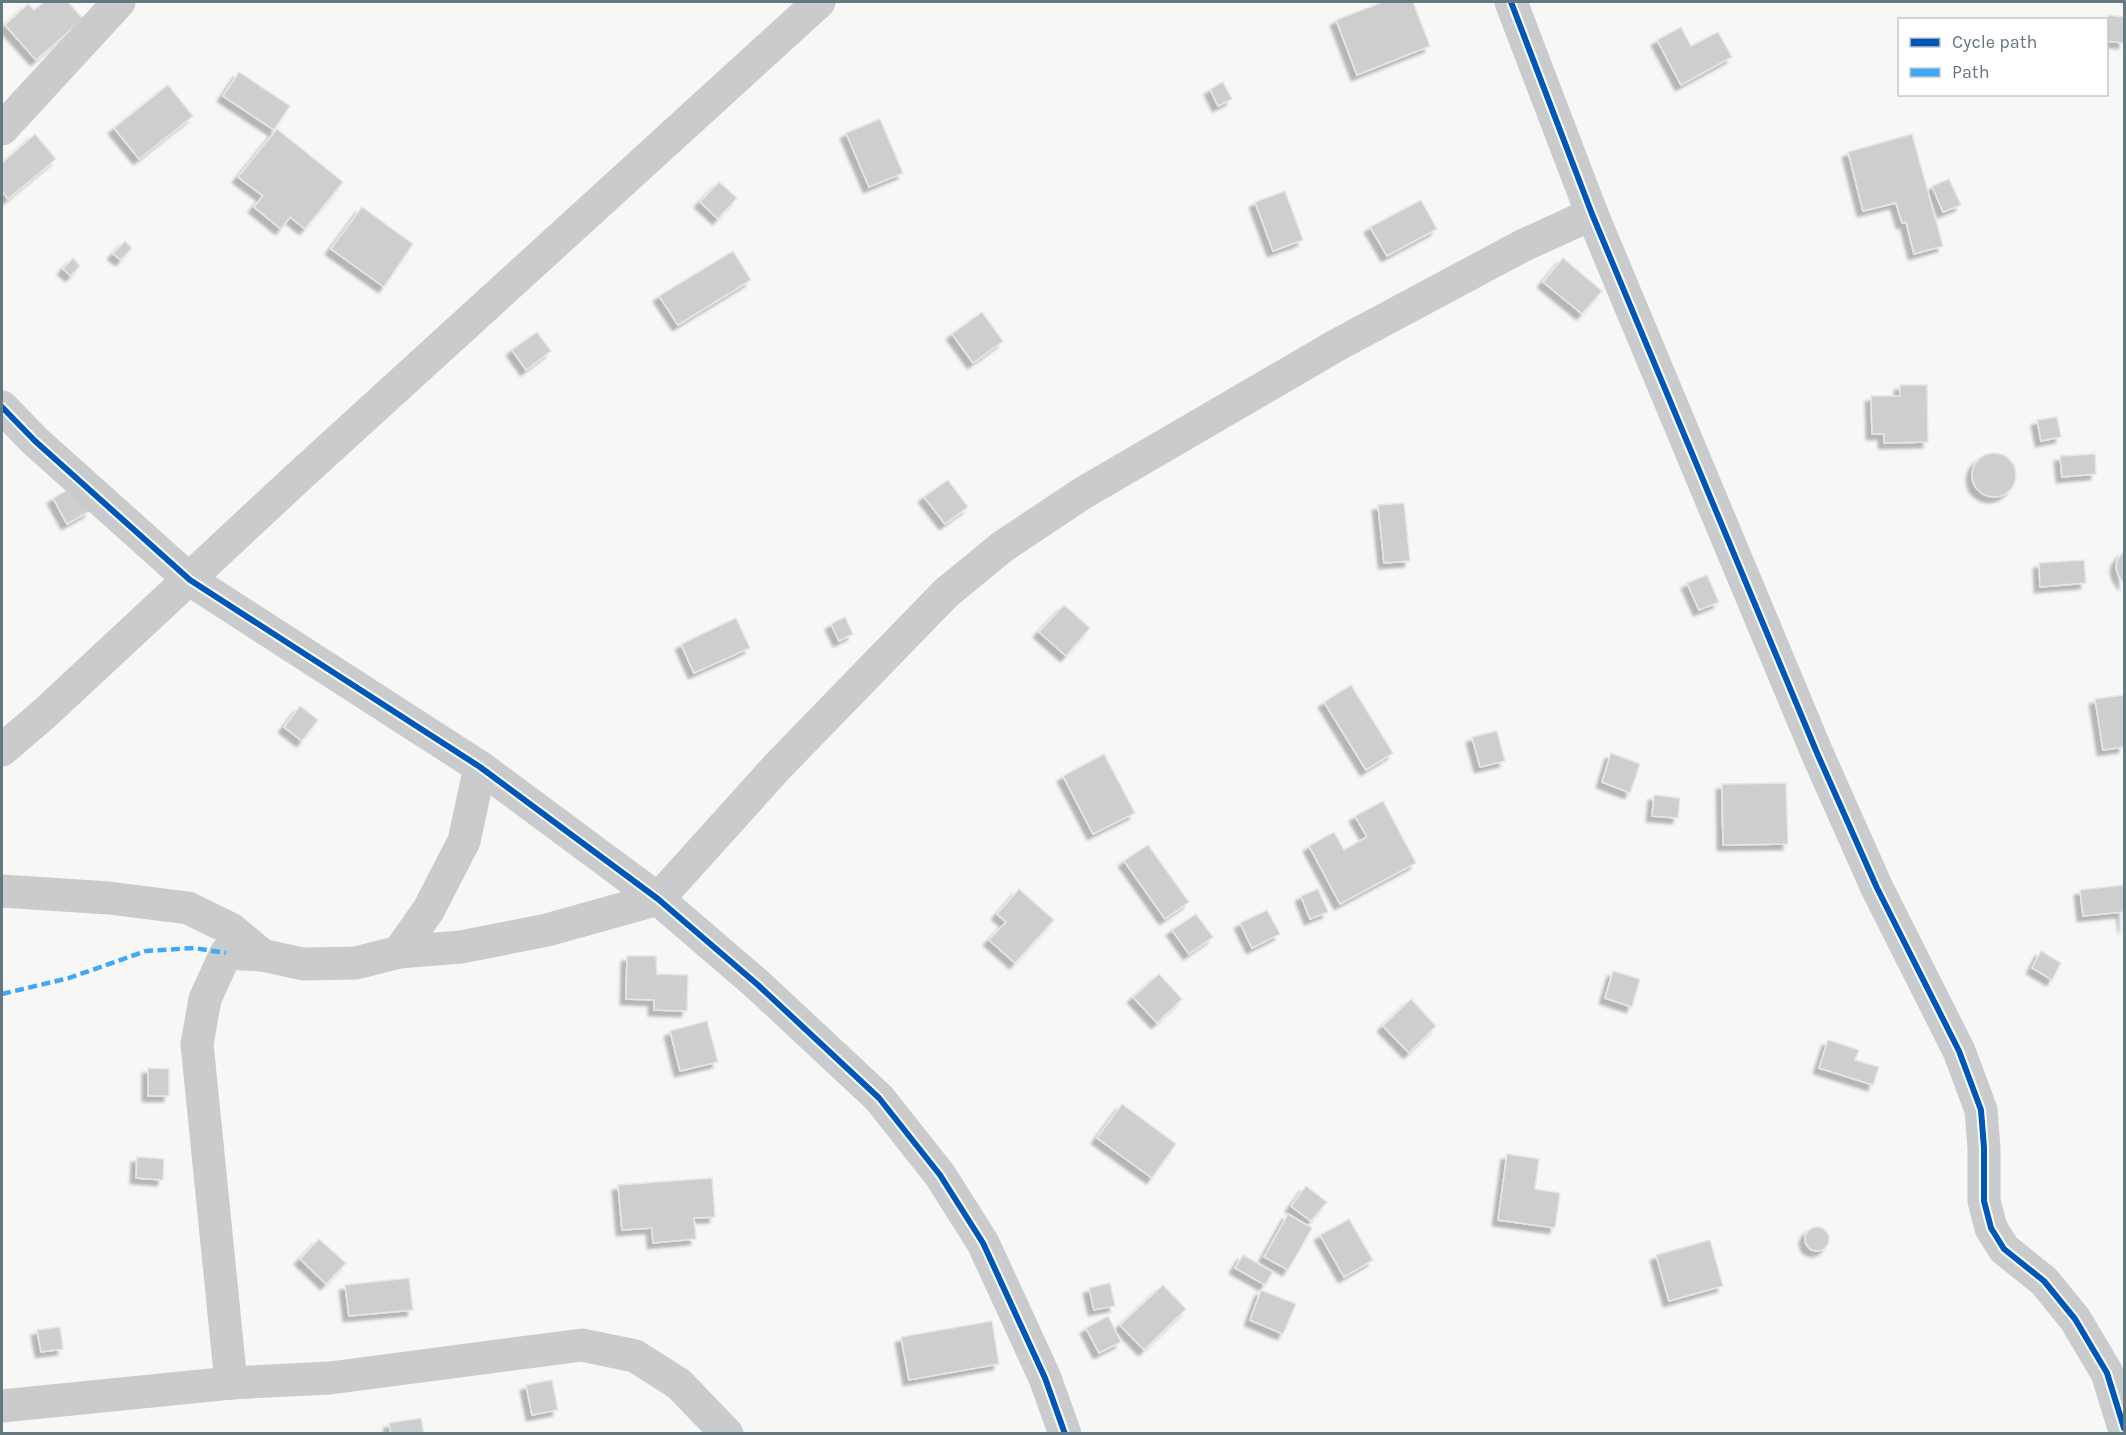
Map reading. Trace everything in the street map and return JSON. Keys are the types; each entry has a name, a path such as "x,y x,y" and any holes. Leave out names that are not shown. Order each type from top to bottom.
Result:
{"street":[{"path":"2,129 119,2"},
{"path":"2,750 44,714 295,480 819,2"},
{"path":"1511,2 1592,214 1817,753 1877,888 1959,1051 1981,1110 1984,1201 1991,1228 2004,1250 2044,1281 2075,1319 2107,1373 2124,1428"},
{"path":"231,1383 197,1044 205,999 226,953 262,955 303,964 356,963 399,952 461,947 547,930 658,899 794,750 946,593 1002,547 1083,493 1337,345 1522,246 1592,214"},
{"path":"2,407 35,441 190,580 480,767 658,899 758,985 879,1098 940,1175 983,1243 1045,1378 1065,1434"},
{"path":"399,952 429,909 464,841 480,767"},
{"path":"2,891 110,898 188,909 231,929 262,955"},
{"path":"2,1406 231,1383 330,1378 582,1345 635,1356 679,1384 727,1434"}],"building":[{"path":"44,2 68,2 83,19 36,60 5,25 28,4 34,10"},
{"path":"1383,2 1413,2 1430,46 1357,75 1336,20"},
{"path":"2108,15 2124,17 2124,43 2108,41"},
{"path":"1681,27 1691,46 1718,32 1732,57 1681,85 1657,40"},
{"path":"239,72 290,106 274,130 223,96"},
{"path":"1223,82 1232,99 1218,106 1210,89"},
{"path":"168,85 193,116 139,159 114,128"},
{"path":"880,119 903,173 869,187 846,133"},
{"path":"277,129 343,182 305,229 290,217 281,229 254,207 263,196 238,177"},
{"path":"35,134 56,159 8,199 2,191 2,163"},
{"path":"1912,134 1943,246 1914,254 1906,222 1902,223 1896,203 1863,211 1848,152"},
{"path":"1949,179 1961,205 1943,212 1932,186"},
{"path":"719,182 737,198 718,219 700,202"},
{"path":"1285,191 1303,240 1273,251 1255,202"},
{"path":"1421,200 1437,229 1387,256 1370,227"},
{"path":"362,207 413,244 384,287 331,249"},
{"path":"125,241 132,248 121,260 113,254"},
{"path":"733,251 751,280 678,325 659,296"},
{"path":"73,258 80,266 71,276 63,269"},
{"path":"1563,258 1602,291 1582,314 1543,282"},
{"path":"982,312 1003,341 973,363 952,334"},
{"path":"537,332 551,351 526,370 512,350"},
{"path":"1900,385 1927,385 1928,442 1884,443 1884,434 1872,434 1871,396 1900,396"},
{"path":"2057,417 2061,437 2041,441 2037,420"},
{"path":"1994,453 2009,460 2016,475 2009,490 1994,497 1979,490 1972,475 1979,460"},
{"path":"2095,454 2096,474 2062,477 2060,456"},
{"path":"948,480 968,507 945,524 924,497"},
{"path":"76,485 90,511 67,524 53,498"},
{"path":"1404,503 1410,561 1384,563 1378,505"},
{"path":"2124,551 2124,584 2116,568 2117,560"},
{"path":"2084,560 2086,583 2040,587 2039,563"},
{"path":"1707,575 1719,602 1699,610 1687,583"},
{"path":"1064,605 1090,628 1066,656 1039,632"},
{"path":"845,617 853,634 839,641 831,624"},
{"path":"736,618 750,648 694,673 681,644"},
{"path":"1351,685 1393,753 1366,770 1324,702"},
{"path":"2124,695 2124,747 2103,750 2095,699"},
{"path":"300,706 318,720 302,741 284,727"},
{"path":"1497,731 1505,761 1480,767 1472,737"},
{"path":"1611,753 1640,764 1630,793 1602,782"},
{"path":"1104,754 1135,813 1093,834 1063,776"},
{"path":"1786,783 1788,844 1723,845 1722,784"},
{"path":"1654,795 1680,798 1678,818 1652,816"},
{"path":"1383,801 1416,863 1340,904 1309,846 1334,832 1344,850 1367,837 1355,816"},
{"path":"1148,845 1189,902 1165,919 1124,861"},
{"path":"2124,885 2124,928 2122,912 2083,916 2080,890"},
{"path":"1019,889 1054,920 1015,963 989,940 1006,922 997,914"},
{"path":"1318,889 1328,912 1310,919 1301,896"},
{"path":"1267,910 1280,934 1252,948 1240,923"},
{"path":"1196,914 1213,937 1189,954 1172,930"},
{"path":"2041,951 2061,963 2052,980 2032,968"},
{"path":"627,956 656,956 657,974 688,975 687,1011 654,1010 654,1000 626,999"},
{"path":"1613,971 1640,979 1632,1007 1605,998"},
{"path":"1159,974 1182,999 1157,1023 1133,997"},
{"path":"1411,999 1436,1026 1409,1053 1383,1026"},
{"path":"707,1021 718,1062 680,1071 670,1031"},
{"path":"1828,1040 1859,1050 1855,1060 1879,1067 1873,1085 1819,1068"},
{"path":"148,1068 169,1069 169,1096 148,1096"},
{"path":"1122,1104 1176,1144 1152,1178 1097,1138"},
{"path":"1507,1154 1539,1159 1535,1189 1560,1193 1555,1228 1498,1220"},
{"path":"137,1157 164,1159 163,1180 136,1178"},
{"path":"712,1178 715,1217 694,1218 696,1239 653,1243 652,1228 622,1230 618,1185"},
{"path":"1306,1186 1327,1202 1311,1221 1291,1206"},
{"path":"1288,1214 1312,1228 1288,1270 1264,1257"},
{"path":"1349,1219 1373,1260 1344,1277 1320,1235"},
{"path":"1817,1227 1825,1231 1829,1239 1825,1247 1817,1251 1809,1247 1805,1239 1809,1231"},
{"path":"319,1239 346,1263 326,1284 300,1259"},
{"path":"1710,1240 1723,1286 1669,1301 1656,1255"},
{"path":"1243,1255 1273,1272 1265,1285 1235,1268"},
{"path":"409,1278 413,1310 349,1316 345,1285"},
{"path":"1110,1283 1115,1306 1094,1310 1089,1288"},
{"path":"1163,1285 1186,1309 1144,1350 1120,1325"},
{"path":"1261,1290 1296,1304 1283,1334 1250,1320"},
{"path":"1108,1316 1121,1342 1099,1353 1086,1328"},
{"path":"992,1321 999,1364 909,1380 901,1337"},
{"path":"60,1327 63,1349 41,1352 37,1330"},
{"path":"552,1380 558,1410 532,1415 526,1385"},
{"path":"421,1418 424,1434 391,1434 389,1423"}],"marked path":[{"path":"2,994 69,978 146,951 194,948 226,953"}],"cycle path":[{"path":"1511,2 1592,214 1817,753 1877,888 1959,1051 1981,1110 1984,1201 1991,1228 2004,1249 2044,1281 2075,1319 2107,1373 2124,1428"},
{"path":"2,407 35,441 190,580 480,767 658,899 758,985 879,1098 940,1175 983,1243 1045,1378 1065,1434"}]}
